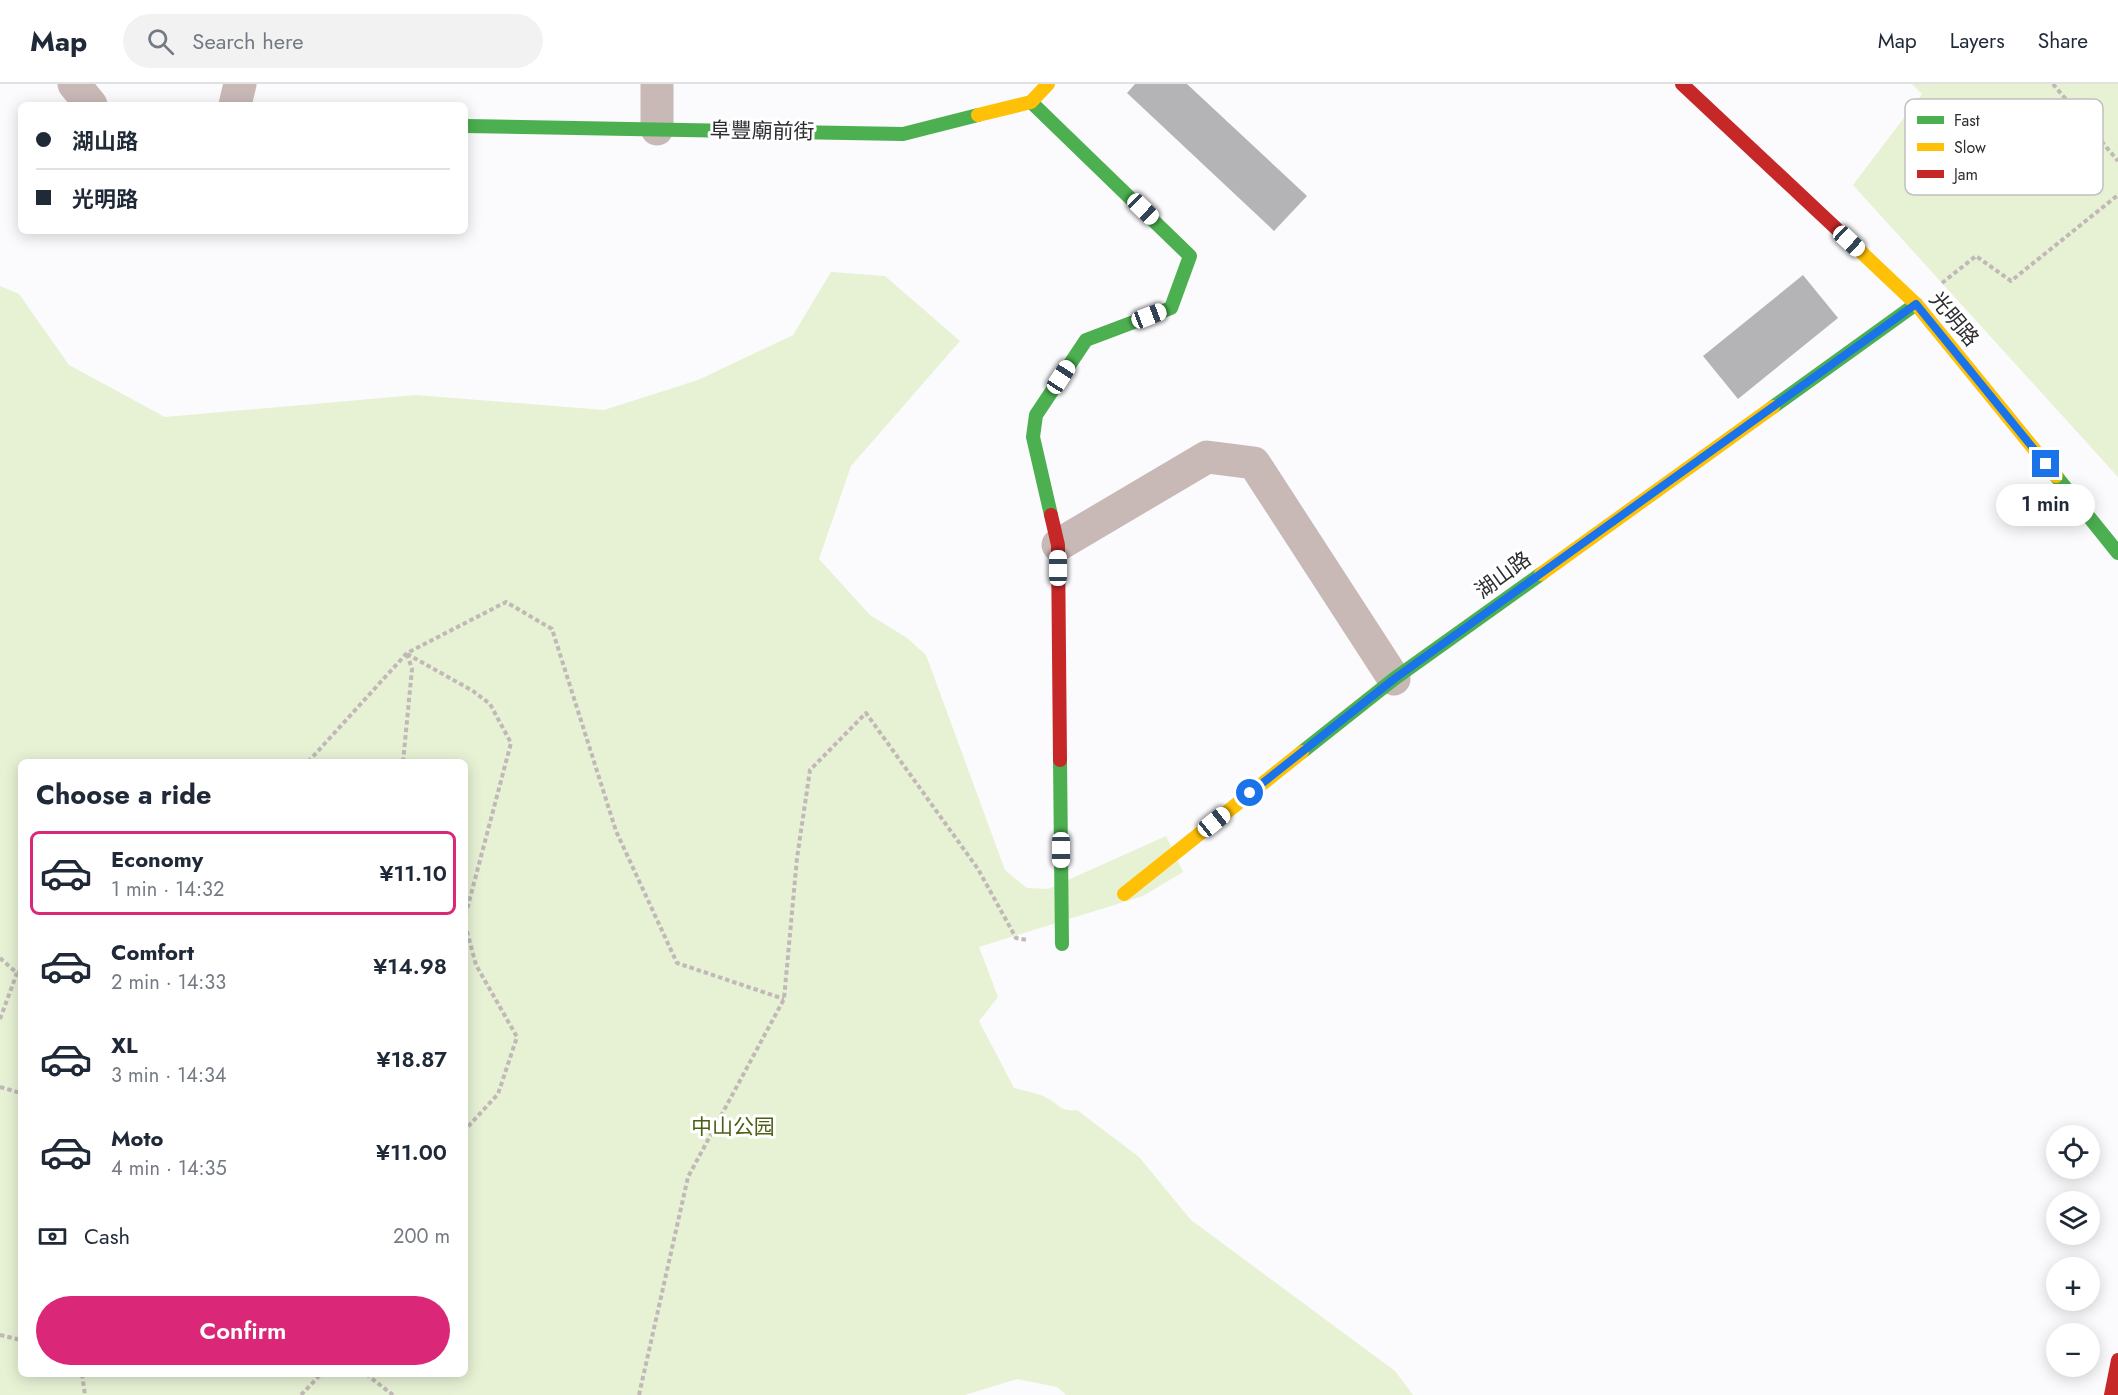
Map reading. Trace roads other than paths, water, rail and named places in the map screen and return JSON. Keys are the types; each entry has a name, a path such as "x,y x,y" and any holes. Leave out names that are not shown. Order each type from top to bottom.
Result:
{"street":[{"path":"74,84 89,102"},
{"path":"236,102 240,84"},
{"path":"657,84 657,129"},
{"path":"1048,84 1031,102 1190,256 1171,308 1086,340 1036,415 1033,437 1058,545 1062,944"},
{"name":"光明路","path":"1682,84 1916,304 2118,553"},
{"name":"阜豐廟前街","path":"468,126 903,134 1031,102"},
{"name":"湖山路","path":"1124,894 1394,679 1916,304"},
{"path":"1058,545 1207,458 1254,463 1394,679"},
{"path":"2111,1395 2118,1360"}],"park label":[{"name":"中山公园","path":"733,1127"}]}
